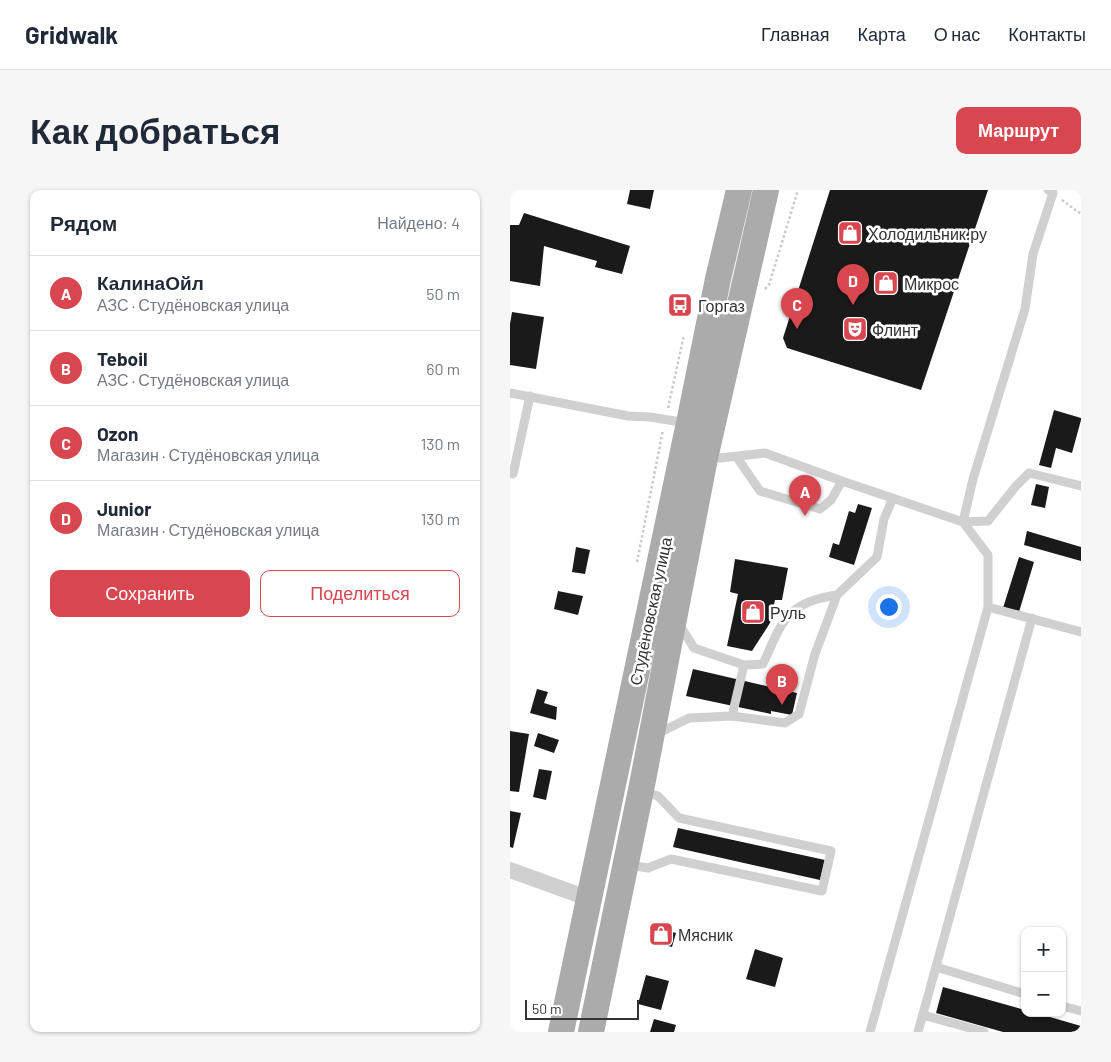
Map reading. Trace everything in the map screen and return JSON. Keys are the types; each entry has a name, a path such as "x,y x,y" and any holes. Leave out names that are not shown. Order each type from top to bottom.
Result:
{"main road":[{"name":"Студёновская улица","path":"561,1032 718,279 739,190"},
{"name":"Студёновская улица","path":"591,1032 641,790 705,458 766,190"}],"street":[{"path":"510,870 590,899"}],"lane":[{"path":"963,522 973,479 1025,309 1033,254 1050,192"},
{"path":"510,393 628,416 650,417 689,423"},
{"path":"512,474 530,396"},
{"path":"705,458 765,453 842,482 963,522 988,521 1029,473 1081,486"},
{"path":"736,456 760,491 820,509 831,500 842,482"},
{"path":"650,737 690,718 732,716 785,723 799,714 815,654 837,595 877,557 884,519 893,498"},
{"path":"870,1032 988,606 988,555 963,522"},
{"path":"675,617 694,648 744,665 763,664 780,626 796,608 817,598 837,595"},
{"path":"988,606 1081,632"},
{"path":"918,1032 1032,618"},
{"path":"732,716 744,665"},
{"path":"625,865 648,868 671,860 822,891 831,851 679,818 658,796 641,790"},
{"path":"936,968 1021,993"},
{"path":"1066,1007 1081,1011"},
{"path":"923,1015 984,1032"}],"path":[{"path":"764,290 769,285 798,190"},
{"path":"1050,192 1081,214"}],"building":[{"path":"630,190 654,190 650,209 627,204"},
{"path":"830,190 988,190 921,390 787,348 783,338"},
{"path":"524,213 630,246 622,274 595,267 597,261 544,246 540,286 510,281 510,225 519,225"},
{"path":"512,312 544,317 536,369 510,365 510,324"},
{"path":"1054,410 1081,418 1081,420 1072,453 1056,448 1051,468 1039,465"},
{"path":"1036,484 1049,487 1045,508 1031,505"},
{"path":"858,504 872,508 854,565 829,557 833,543 839,545 849,511 855,513"},
{"path":"1027,531 1081,547 1081,561 1024,545"},
{"path":"576,547 590,550 585,574 572,572"},
{"path":"1019,557 1034,562 1019,612 1003,608"},
{"name":"Руль","path":"735,559 788,568 782,600 775,600 770,623 752,651 727,646 738,594 730,592"},
{"path":"558,591 583,596 578,615 554,609"},
{"path":"693,669 797,693 792,715 771,711 771,714 686,696"},
{"path":"537,689 548,692 544,703 557,707 556,720 530,713"},
{"path":"510,731 529,734 519,792 510,791"},
{"path":"538,733 559,740 554,753 534,746"},
{"path":"539,769 552,771 546,800 533,797"},
{"path":"510,811 521,813 513,848 510,847"},
{"path":"678,828 825,860 820,880 673,847"},
{"path":"654,927 676,933 672,947 650,941"},
{"path":"755,949 783,958 775,987 746,979"},
{"path":"646,975 669,981 661,1010 638,1004"},
{"path":"943,987 1021,1009 1021,1017 1050,1017 1081,1026 1081,1032 1003,1032 936,1013"},
{"path":"654,1019 676,1025 674,1032 650,1032"}],"place":[{"name":"Холодильник.ру","path":"850,233"},
{"name":"Микрос","path":"886,283"},
{"name":"Горгаз","path":"680,305"},
{"name":"Junior","path":"853,305"},
{"name":"Ozon","path":"797,329"},
{"name":"Флинт","path":"855,329"},
{"name":"КалинаОйл","path":"805,516"},
{"name":"Руль","path":"753,612"},
{"name":"Teboil","path":"782,705"},
{"name":"Мясник","path":"661,934"}]}
